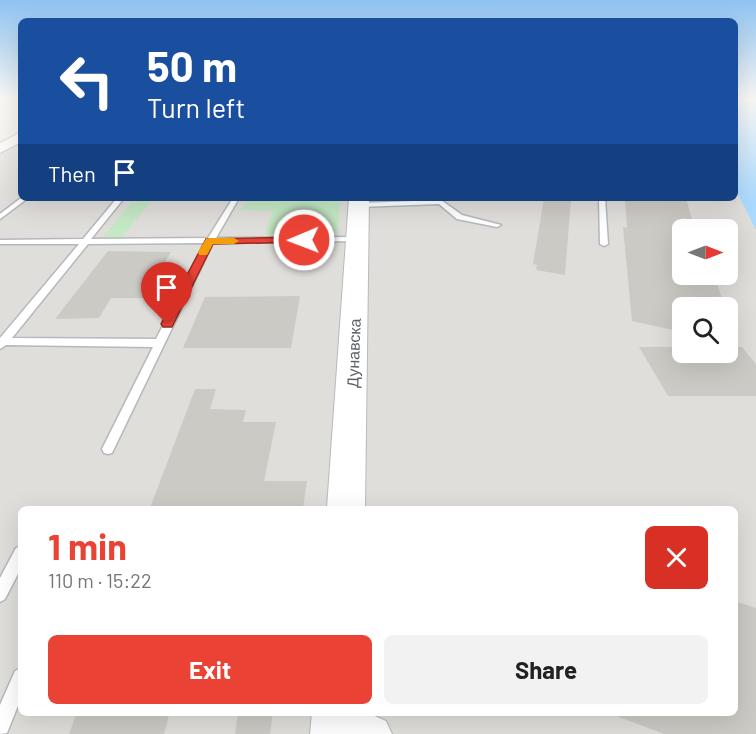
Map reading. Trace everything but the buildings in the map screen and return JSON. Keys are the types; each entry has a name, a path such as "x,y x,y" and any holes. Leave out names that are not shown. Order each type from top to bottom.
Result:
{"main road":[{"name":"Дунавска","path":"346,506 359,201"}],"street":[{"path":"0,149 18,138"}],"lane":[{"path":"0,217 22,201"},
{"path":"1,343 119,201"},
{"path":"108,449 158,343 210,241 234,201"},
{"path":"442,201 460,217 497,225"},
{"path":"602,201 604,244"},
{"path":"0,242 358,239"},
{"path":"1,343 158,343"},
{"path":"0,594 18,559"},
{"path":"0,726 18,684"}],"shaded area":[{"path":"738,133 756,133 756,734 0,734 0,151 18,140 18,201 738,201"}],"green space":[{"path":"133,201 152,201 122,237 103,237"},
{"path":"248,201 341,201 337,233 265,234 273,211 240,210"}],"water":[{"path":"738,133 756,133 756,230 738,194"}],"slow traffic":[{"path":"203,252 210,241 234,241"}],"route":[{"path":"167,324 210,241 304,240"}]}
